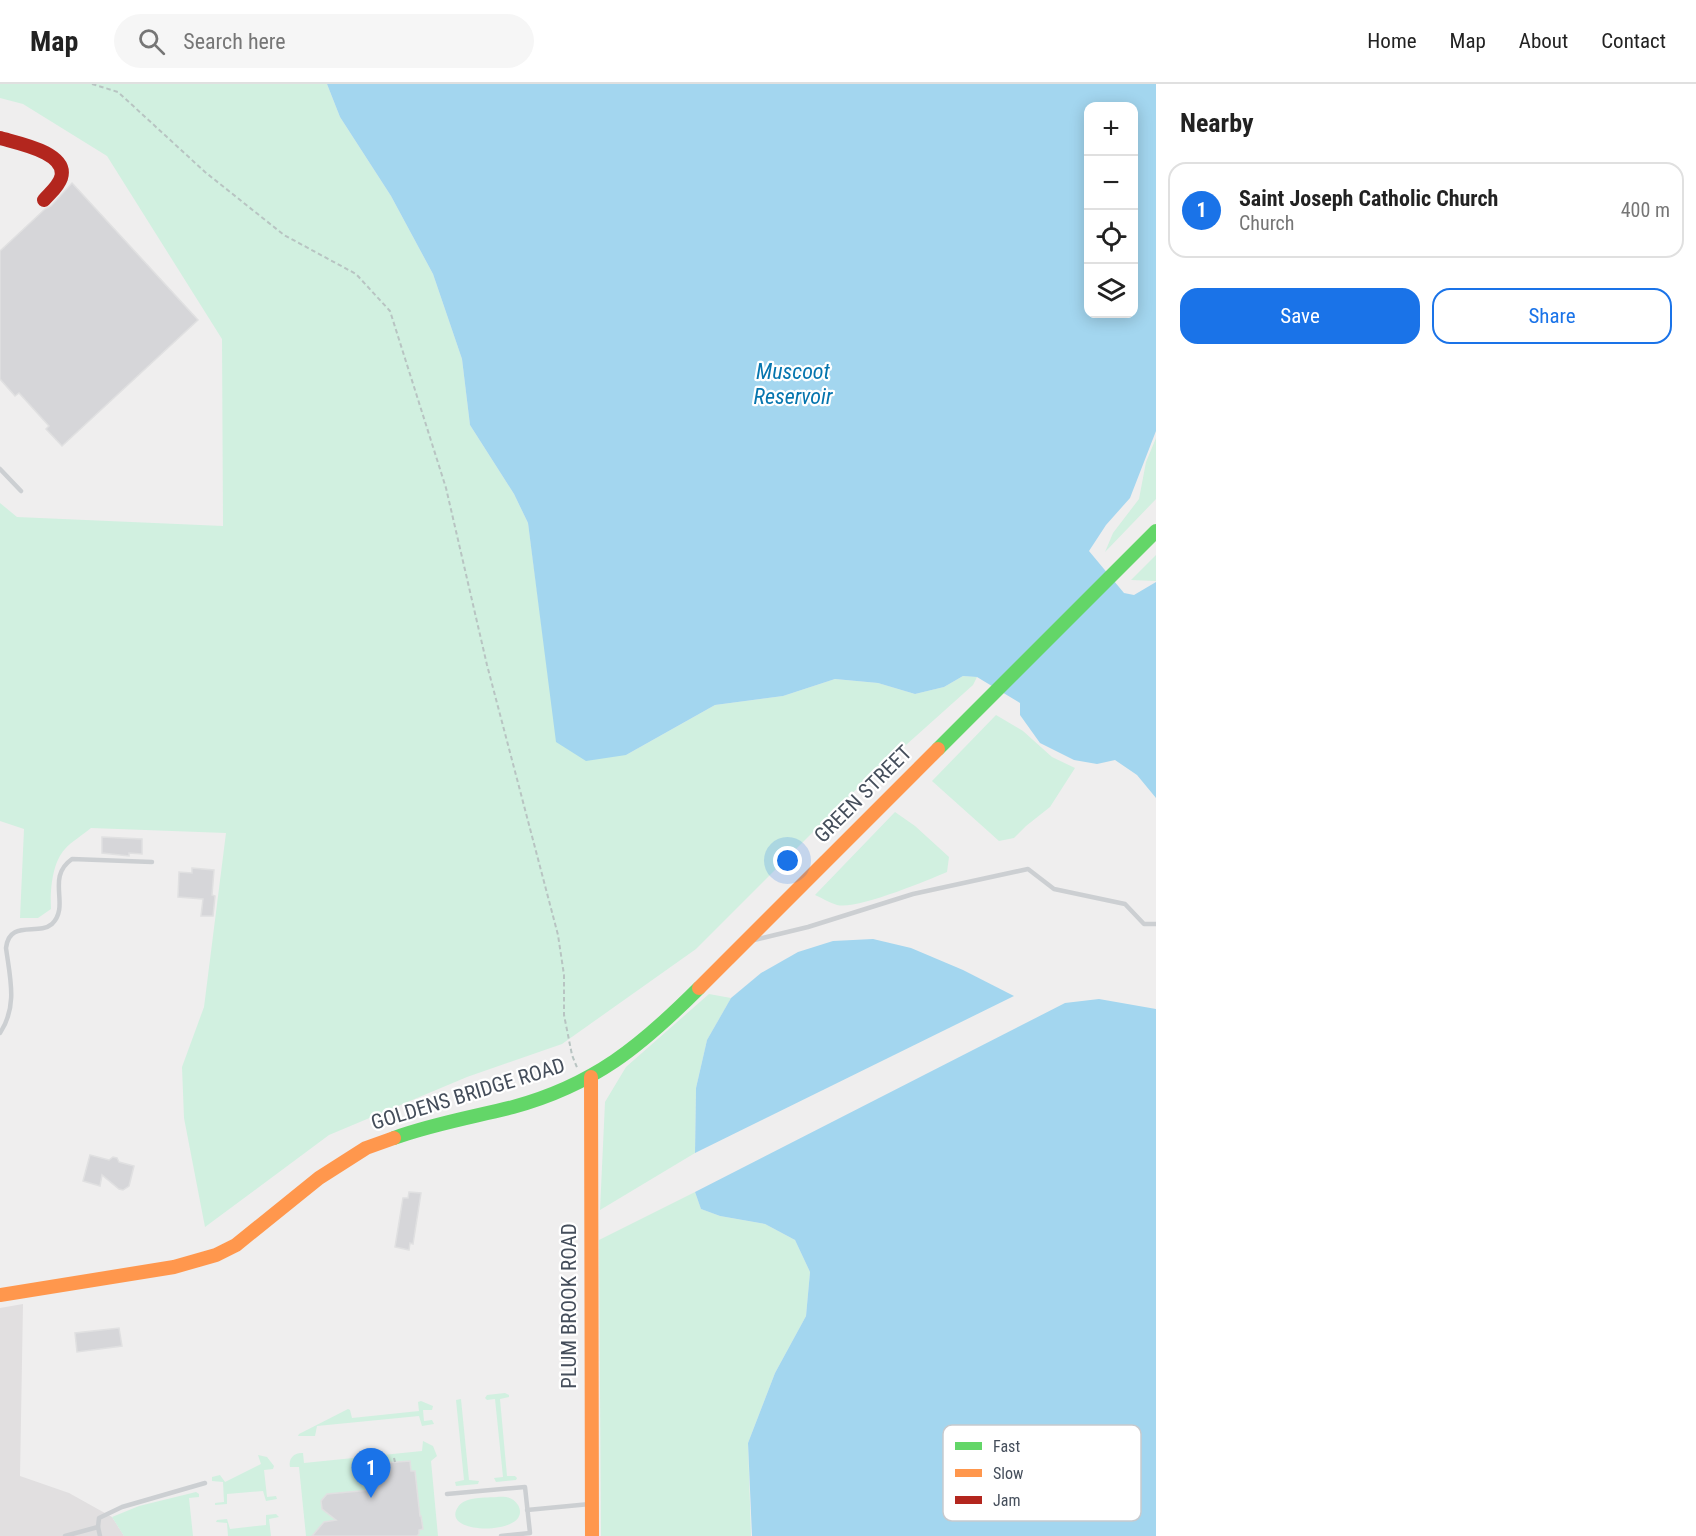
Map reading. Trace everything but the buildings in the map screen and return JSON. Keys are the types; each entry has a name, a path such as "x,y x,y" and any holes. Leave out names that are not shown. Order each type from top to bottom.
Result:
{"main road":[{"path":"0,138 44,151 58,161 63,171 60,181 44,200"},
{"name":"GREEN STREET","path":"587,1079 618,1060 661,1025 1156,531"},
{"name":"GOLDENS BRIDGE ROAD","path":"0,1295 174,1267 216,1255 236,1245 319,1178 366,1148 415,1130 541,1098 587,1079"},
{"name":"PLUM BROOK ROAD","path":"587,1079 592,1536"}],"lane":[{"path":"0,469 21,491"},
{"path":"0,1033 10,1014 12,998 7,939 12,934 29,928 46,927 54,921 59,910 59,879 61,869 65,864 72,859 152,862"},
{"path":"745,942 808,927 913,894 1028,869 1054,889 1125,904 1144,924 1156,924"},
{"path":"100,1536 99,1518 122,1507 205,1483"},
{"path":"447,1494 525,1487 530,1533 501,1536"},
{"path":"527,1509 592,1504"},
{"path":"65,1536 98,1527"}],"path":[{"path":"92,84 118,92 204,172 284,235 356,273 390,311 446,488 487,665 558,935 564,975 564,1015 572,1055 587,1079"},
{"path":"394,1458 395,1462"}],"shaded area":[{"path":"23,1304 20,1476 69,1493 112,1517 124,1536 0,1536 0,1308"}],"green space":[{"path":"0,84 327,84 340,117 391,196 433,274 462,359 470,425 514,494 528,523 557,742 626,755 715,705 783,696 835,679 878,683 915,694 944,687 963,676 977,677 973,685 849,796 696,949 562,1044 467,1077 329,1135 205,1227 184,1118 182,1067 204,1007 226,833 91,828 68,846 57,862 52,886 51,909 38,918 20,918 24,829 0,821 0,503 17,517 223,526 222,339 107,156 23,104 0,98"},
{"path":"1156,438 1156,499 1105,552 1113,533 1139,499 1146,462"},
{"path":"1156,555 1156,581 1131,580"},
{"path":"996,715 1023,731 1052,757 1075,768 1050,807 1014,838 999,841 932,781"},
{"path":"895,812 915,826 949,857 947,872 891,894 859,903 837,905 815,895"},
{"path":"709,994 731,998 707,1040 696,1088 695,1153 600,1210 605,1102 626,1067"},
{"path":"695,1192 701,1209 720,1216 765,1224 795,1240 810,1272 806,1316 775,1373 748,1443 751,1536 601,1536 599,1240"},
{"path":"505,1393 509,1397 500,1399 507,1476 517,1478 496,1482 494,1478 503,1477 495,1399 485,1398 487,1395"},
{"path":"461,1399 469,1480 479,1481 478,1484 456,1486 455,1482 464,1480 456,1400"},
{"path":"418,1402 433,1406 432,1410 423,1410 424,1421 432,1420 434,1424 422,1426 419,1416 317,1426 315,1436 298,1436 348,1409 352,1418 419,1411"},
{"path":"423,1441 433,1446 437,1456 431,1461 438,1536 306,1536 299,1467 290,1467 293,1456 303,1453 304,1463 422,1451"},
{"path":"258,1455 267,1457 274,1466 273,1469 264,1470 267,1497 276,1496 277,1499 266,1501 263,1491 227,1494 227,1504 215,1505 215,1503 224,1502 223,1482 212,1481 212,1477 220,1475 225,1482 261,1464"},
{"path":"196,1492 199,1497 189,1498 193,1536 124,1536 112,1517 139,1506"},
{"path":"503,1497 514,1500 518,1505 519,1515 513,1522 487,1529 461,1523 456,1517 461,1503 476,1498"},
{"path":"276,1514 279,1517 269,1519 271,1536 228,1536 227,1523 216,1522 227,1519 230,1529 266,1525 266,1515"}],"water":[{"name":"Muscoot Reservoir","path":"327,84 1156,84 1156,431 1130,498 1106,525 1089,551 1124,593 1134,595 1156,582 1156,798 1137,775 1115,760 1097,764 1074,760 1040,743 1020,715 1020,703 977,677 963,676 944,687 915,694 878,683 835,679 783,696 715,705 626,755 586,761 556,742 528,523 514,494 470,425 462,359 433,274 391,196 340,117"},
{"path":"873,939 911,948 963,970 1014,996 695,1153 696,1088 707,1040 731,998 761,973 798,952 833,941"},
{"path":"1099,999 1156,1009 1156,1536 752,1536 748,1443 775,1373 806,1316 810,1272 795,1240 765,1224 720,1216 701,1209 695,1192 1065,1003"}],"traffic: fast":[{"path":"938,749 1156,531"},
{"path":"394,1138 513,1107 568,1087 615,1061 657,1028 699,988"}],"traffic: slow":[{"path":"699,988 938,749"},
{"path":"591,1077 592,1536"},
{"path":"0,1295 174,1267 216,1255 236,1245 319,1178 366,1148 394,1138"}],"traffic: jam":[{"path":"0,138 40,150 57,161 61,169 61,178 44,200"}],"place":[{"name":"Saint Joseph Catholic Church","path":"371,1498"}]}
